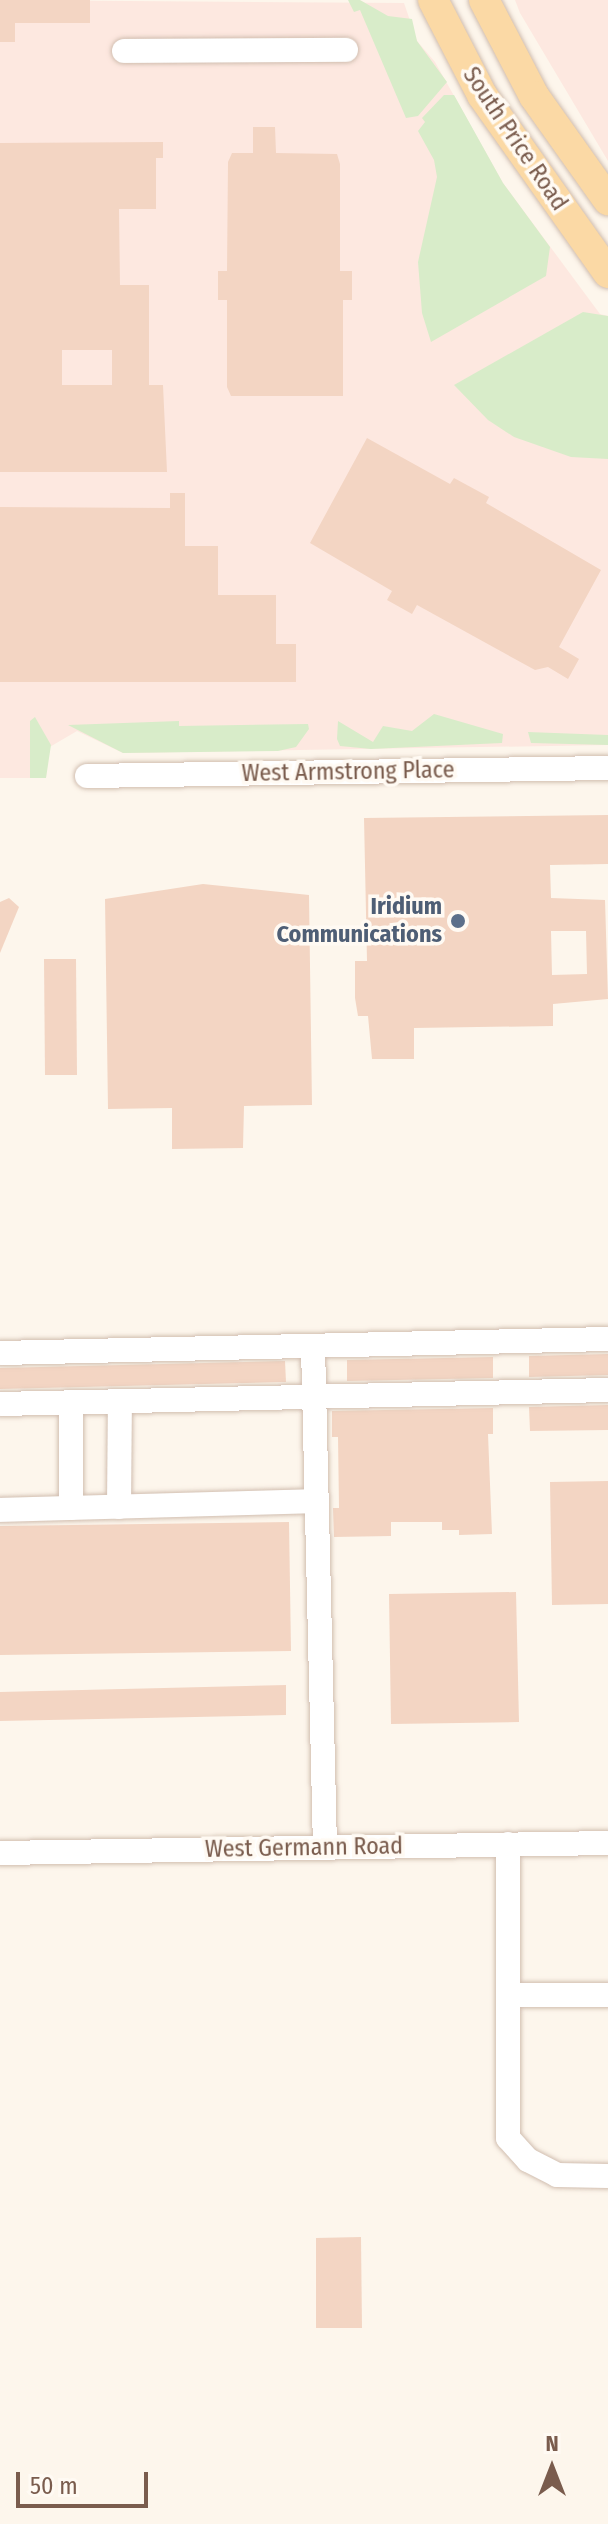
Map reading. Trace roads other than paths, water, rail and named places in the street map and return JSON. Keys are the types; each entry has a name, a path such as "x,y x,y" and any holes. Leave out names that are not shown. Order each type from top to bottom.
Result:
{"main road":[{"name":"South Price Road","path":"433,0 491,107 607,271"},
{"name":"South Price Road","path":"484,0 534,96 608,200"},
{"path":"491,107 531,143 608,236"}],"street":[{"path":"124,51 346,50"},
{"name":"West Armstrong Place","path":"87,776 608,768"},
{"path":"0,1353 608,1339"},
{"path":"313,1346 325,1847"},
{"path":"0,1404 608,1390"},
{"path":"119,1507 120,1401"},
{"path":"71,1403 71,1508"},
{"path":"0,1510 317,1501"},
{"name":"West Germann Road","path":"0,1853 608,1843"},
{"path":"508,1844 508,2138 528,2160 557,2175 608,2176"},
{"path":"508,1995 608,1995"}],"place":[{"name":"Iridium Communications","path":"458,921"}]}
